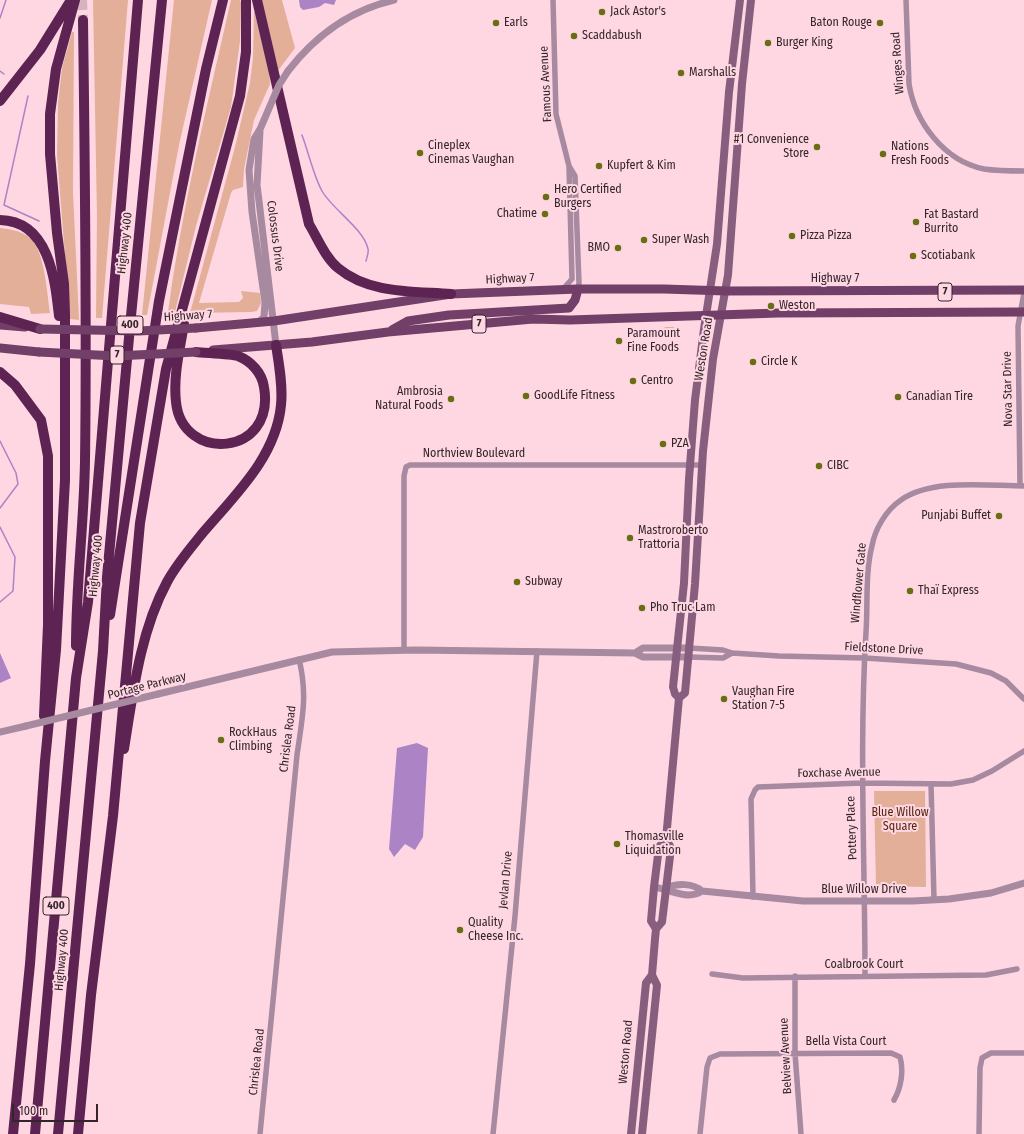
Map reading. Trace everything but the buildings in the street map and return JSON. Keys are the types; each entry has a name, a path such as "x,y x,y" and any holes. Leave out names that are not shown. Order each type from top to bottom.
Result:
{"highway":[{"path":"0,101 40,50 71,0"},
{"path":"13,1134 30,964 45,761 56,650 65,480 66,351 64,284 57,233 50,154 50,114 56,68 75,0"},
{"name":"Highway 400","path":"35,1134 76,678 88,602 138,0"},
{"name":"Highway 400","path":"58,1134 103,651 107,577 130,316 162,0"},
{"path":"103,651 117,577 159,301 206,69 223,0"},
{"path":"78,1134 91,995 112,816 140,523 166,369 240,96 246,52 246,0"},
{"path":"257,0 309,224 325,253 338,268 357,279 384,290 451,294"},
{"path":"76,678 77,602 85,447 86,296 84,20"},
{"path":"0,220 13,222 26,228 38,238 47,254 54,278 61,340 66,351"},
{"path":"184,300 186,312 177,366 176,403 182,422 197,438 214,443 232,443 252,434 263,418 266,399 263,381 254,366 237,356 196,352"},
{"path":"0,317 40,329"},
{"path":"112,816 131,708 148,627 167,580 188,552 247,482 265,455 275,431 281,406 281,389 276,345"},
{"path":"0,372 15,385 41,420 48,456 48,625 44,705 45,761"}],"main road":[{"name":"Weston Road","path":"642,1134 657,985 652,975 656,928 662,922 671,848 666,839 678,698 673,687 684,583 695,400 717,244 729,92 740,0"},
{"name":"Weston Road","path":"678,698 685,693 689,657 702,465 713,358 726,291 742,84 752,0"},
{"name":"Highway 7","path":"0,324 40,329 139,331 196,328 274,321 451,294 563,289 1024,292"},
{"path":"388,332 408,321 449,315 569,308 575,300 578,289"},
{"name":"7","path":"0,348 39,352 116,356 196,352 276,345 388,332 533,320 721,314 1022,312"},
{"name":"Weston Road","path":"656,928 651,921 654,887 659,847 666,839"},
{"name":"Weston Road","path":"631,1134 646,983 652,975"}],"street":[{"name":"Colossus Drive","path":"276,345 274,321 267,286 257,185 261,129 279,85 288,70 311,44 335,25 375,5 394,0"},
{"name":"Famous Avenue","path":"553,0 556,114 569,166 572,279 563,289"},
{"name":"Winges Road","path":"906,0 909,84 913,102 925,128 947,150 969,163 984,169 1024,171"},
{"name":"Famous Avenue","path":"569,166 575,176 577,192 578,289"},
{"name":"Nova Star Drive","path":"1022,486 1018,326 1022,312 1024,292"},
{"name":"Colossus Drive","path":"259,322 264,317 269,301"},
{"name":"Northview Boulevard","path":"404,650 404,471 410,465 702,465"},
{"name":"Windflower Gate","path":"865,658 871,548 878,529 900,501 912,494 934,487 1022,486"},
{"path":"635,653 643,648 677,648"},
{"name":"Fieldstone Drive","path":"677,648 723,650 732,653 779,656 865,658 956,664 991,673 1006,681 1024,699"},
{"path":"299,659 332,652 404,650 635,653 643,657 676,657"},
{"name":"Jevlan Drive","path":"493,1134 514,922 537,651"},
{"name":"Fieldstone Drive","path":"676,657 723,658 732,653"},
{"name":"Pottery Place","path":"865,658 862,783 865,976"},
{"name":"Portage Parkway","path":"0,732 299,659"},
{"name":"Chrislea Road","path":"260,1134 297,755 304,709 305,687 299,659"},
{"name":"Foxchase Avenue","path":"753,897 752,798 758,787 772,785 862,783 951,784 973,780 992,771 1024,751"},
{"path":"931,784 934,900"},
{"name":"Blue Willow Drive","path":"654,887 666,888 674,893 697,895 702,891 803,901 934,900 991,893 1024,883"},
{"name":"Coalbrook Court","path":"712,974 743,978 795,976 986,975 1017,969"},
{"name":"Belview Avenue","path":"795,976 795,1053 801,1134"},
{"path":"700,1134 707,1066 710,1058 720,1054 795,1053"},
{"name":"Bella Vista Court","path":"795,1053 891,1053 897,1055 901,1060 901,1078 899,1092 894,1100"},
{"path":"979,1134 980,1068 982,1058 991,1053 1024,1053"}],"green space":[{"path":"93,0 128,0 102,318 96,318 97,216"},
{"path":"174,0 212,0 179,145 147,315 142,315"},
{"path":"231,0 240,0 241,3 240,41 231,107 196,226 173,320 167,319 187,199"},
{"path":"261,0 282,0 295,48 277,72"},
{"path":"254,10 269,71 270,84 254,120 244,169 243,187 233,190 231,193 199,303 239,302 243,298 241,291 260,293 261,303 257,311 251,312 190,313 235,147 250,83 253,57"},
{"path":"72,32 74,32 73,192 79,320 70,319 57,155 58,104 62,68"},
{"path":"0,228 20,232 30,238 35,244 42,262 50,313 31,314 29,307 0,304"},
{"path":"665,327 674,327 673,336 663,335 662,332"},
{"name":"Blue Willow Square","path":"874,791 925,791 926,887 876,886"}],"shaded area":[{"path":"299,0 336,0 334,5 325,3 319,7 303,10 300,7"},
{"path":"0,653 11,678 0,683"},
{"path":"417,743 428,748 423,837 415,850 405,844 394,857 389,849 397,748"}],"waterway":[{"path":"0,18 6,0"},
{"path":"0,71 4,74"},
{"path":"28,96 4,205 39,221"},
{"path":"302,135 322,191 333,205 361,234 368,250 366,261"},
{"path":"0,441 16,473 18,484 0,508"},
{"path":"0,527 15,557 13,591 0,602"}],"tunnel":[{"path":"82,0 83,20"}],"place":[{"name":"Jack Astor's","path":"602,12"},
{"name":"Earls","path":"496,23"},
{"name":"Baton Rouge","path":"880,23"},
{"name":"Scaddabush","path":"574,36"},
{"name":"Burger King","path":"768,43"},
{"name":"Marshalls","path":"681,73"},
{"name":"#1 Convenience Store","path":"817,147"},
{"name":"Cineplex Cinemas Vaughan","path":"420,153"},
{"name":"Nations Fresh Foods","path":"883,154"},
{"name":"Kupfert & Kim","path":"599,166"},
{"name":"Hero Certified Burgers","path":"546,197"},
{"name":"Chatime","path":"545,214"},
{"name":"Fat Bastard Burrito","path":"916,222"},
{"name":"Pizza Pizza","path":"792,236"},
{"name":"Super Wash","path":"644,240"},
{"name":"BMO","path":"618,248"},
{"name":"Scotiabank","path":"913,256"},
{"name":"Weston","path":"771,306"},
{"name":"Paramount Fine Foods","path":"619,341"},
{"name":"Circle K","path":"753,362"},
{"name":"Centro","path":"633,381"},
{"name":"GoodLife Fitness","path":"526,396"},
{"name":"Canadian Tire","path":"898,397"},
{"name":"Ambrosia Natural Foods","path":"451,399"},
{"name":"PZA","path":"663,444"},
{"name":"CIBC","path":"819,466"},
{"name":"Punjabi Buffet","path":"999,516"},
{"name":"Mastroroberto Trattoria","path":"630,538"},
{"name":"Subway","path":"517,582"},
{"name":"Thaï Express","path":"910,591"},
{"name":"Pho Truc Lam","path":"642,608"},
{"name":"Vaughan Fire Station 7-5","path":"724,699"},
{"name":"RockHaus Climbing","path":"221,740"},
{"name":"Thomasville Liquidation","path":"617,844"},
{"name":"Quality Cheese Inc.","path":"460,930"}]}
